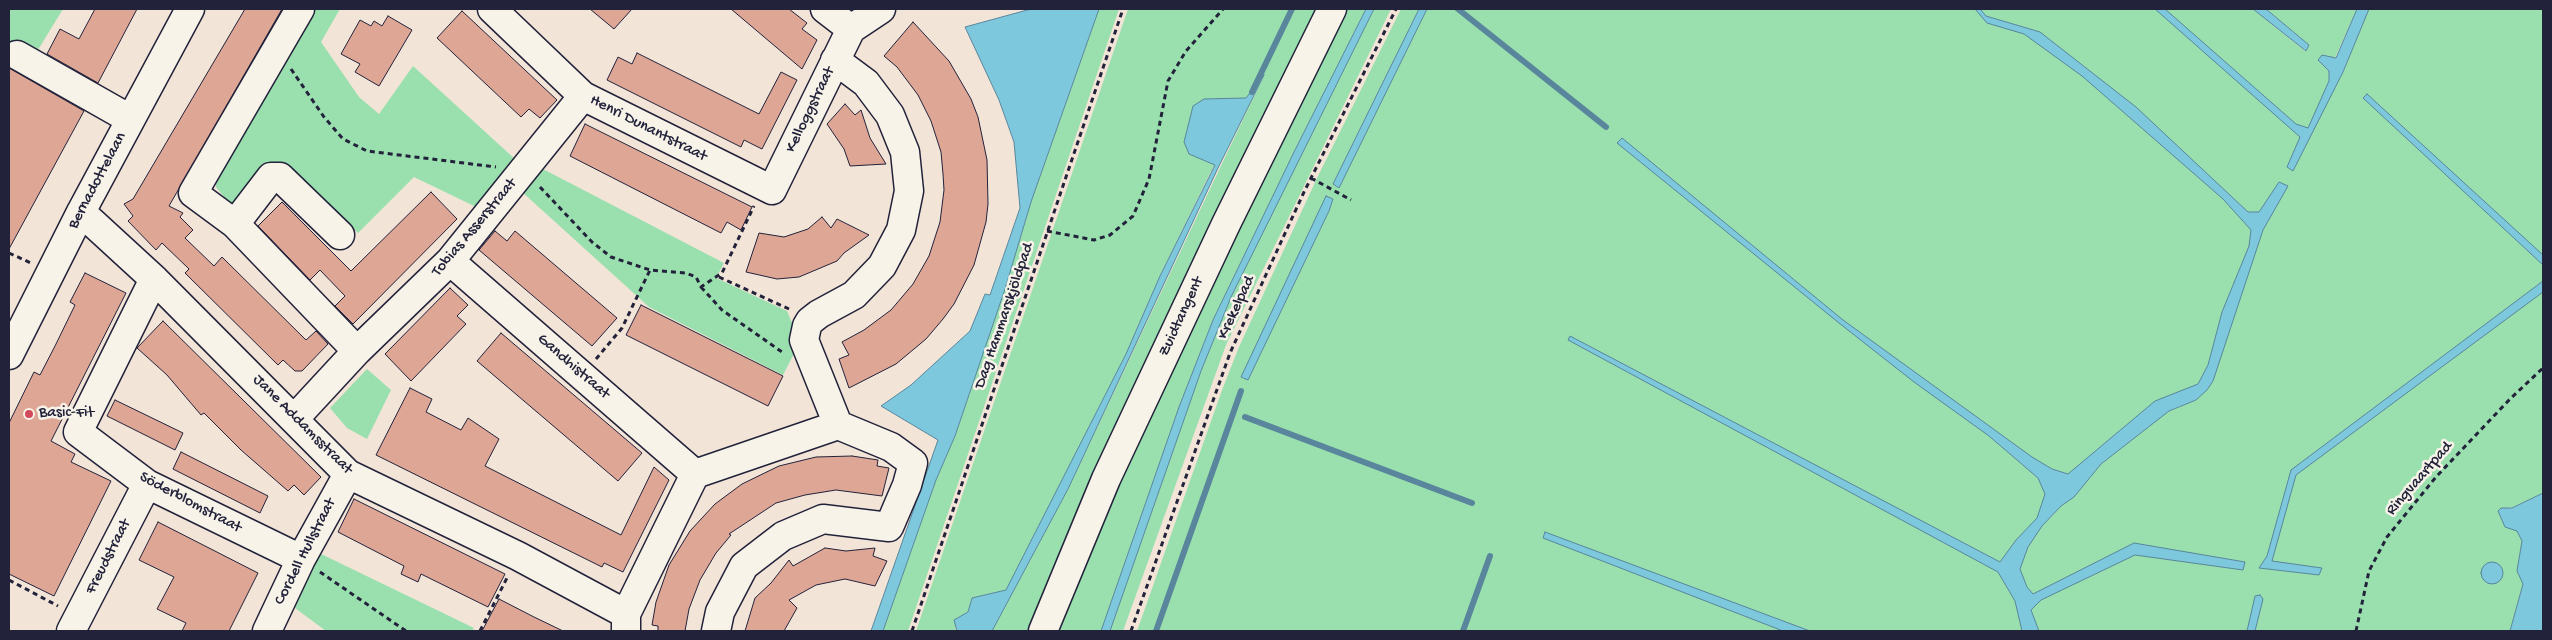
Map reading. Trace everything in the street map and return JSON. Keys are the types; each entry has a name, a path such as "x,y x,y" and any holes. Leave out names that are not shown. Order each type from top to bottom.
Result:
{"street":[{"name":"Bernadottelaan","path":"9,356 81,212 190,9"},
{"path":"300,9 193,193 235,224 357,351"},
{"name":"Henri Dunantstraat","path":"492,9 583,96 768,189"},
{"path":"825,9 850,30"},
{"name":"Kelloggstraat","path":"768,189 850,30 880,9"},
{"name":"Zuidtangent","path":"1043,631 1106,479 1226,224 1332,9"},
{"path":"17,55 130,119"},
{"path":"835,60 866,83 890,114 905,152 909,191 901,230 882,266 854,295 810,321 804,340 838,425"},
{"name":"Tobias Asserstraat","path":"295,418 357,351 450,261 583,96"},
{"path":"235,224 271,177 280,178 340,235"},
{"name":"Jane Addamsstraat","path":"81,212 154,279 295,418 348,474 518,556 626,623"},
{"name":"Gandhistraat","path":"450,261 695,474"},
{"name":"Söderblomstraat","path":"154,279 78,432 147,484 301,559"},
{"path":"626,623 695,474 838,425 891,447 913,463 907,486 889,527 823,519 783,536 744,566 720,612 716,631"},
{"name":"Cordell Hullstraat","path":"266,631 301,559 348,474"},
{"name":"Freudstraat","path":"75,624 147,484"}],"path":[{"name":"Dag Hammarskjöldpad","path":"912,631 1123,9"},
{"path":"1047,231 1094,240 1110,235 1133,216 1149,179 1168,81 1186,51 1224,9"},
{"name":"Krekelpad","path":"1131,631 1230,353 1311,178 1396,9"},
{"path":"1311,178 1351,200"},
{"path":"768,189 719,277 810,321"},
{"path":"582,375 622,328 650,270"},
{"path":"701,287 722,310 797,363 814,366"},
{"name":"Ringvaartpad","path":"2356,631 2369,571 2387,537 2436,477 2510,399 2543,368"},
{"path":"480,631 518,556"},
{"path":"301,559 406,631"},
{"path":"9,580 75,624"}],"green space":[{"path":"9,9 63,9 33,58 9,45"},
{"path":"314,9 340,9 321,42 359,97 379,114 413,66 516,160 476,207 414,177 358,233 283,162 241,207 229,203 216,187 215,181"},
{"path":"1099,9 1119,9 908,631 883,631 936,480 955,436 1005,289 1031,202"},
{"path":"1128,9 1316,9 1240,162 1101,465 1031,631 992,631 1068,489 1263,77 1210,173 1160,276 1126,354 1006,591 972,598 968,612 955,628 957,631 916,631"},
{"path":"1343,9 1366,9 1213,320 1179,407 1101,631 1054,631 1122,475 1263,169"},
{"path":"1374,9 1391,9 1226,345 1123,631 1110,631 1201,371 1231,297"},
{"path":"1401,9 1419,9 1333,184 1339,188 1427,9 2253,9 2305,51 2309,45 2266,9 2357,9 2329,71 2329,81 2320,105 2291,162 2343,72 2369,9 2543,9 2543,493 2512,508 2508,507 2522,541 2523,584 2510,631 1137,631 1239,347 1317,178","holes":["1333,200 1248,380 1241,377","2255,244 2213,381 2196,400 2169,411 2204,385","1992,437 2052,469 2068,474 2074,496 2061,506 2042,526 2056,500 2038,478"]},
{"path":"541,168 724,263 716,278 787,311 800,342 783,375 649,307 521,191"},
{"path":"367,369 391,390 367,439 347,428 330,408"},
{"path":"317,552 474,628 472,631 326,631 291,605"}],"water":[{"path":"1031,9 1099,9 1031,202 1005,289 955,436 936,480 883,631 871,631 938,440 881,406 911,385 970,331 985,294 990,295 1020,208 1014,142 999,100 965,27"},
{"path":"1366,9 1374,9 1231,297 1201,371 1110,631 1101,631 1179,407 1213,320"},
{"path":"1419,9 1427,9 1339,188 1333,184"},
{"path":"1975,9 1980,9 1986,16 2040,32 2136,107 2248,212 2259,212 2279,182 2288,186 2263,230 2213,381 2207,390 2196,400 2169,411 2101,464 2074,497 2061,506 2042,526 2028,547 2020,569 2027,587 2033,594 2134,543 2245,562 2243,570 2135,555 2041,600 2031,610 2039,631 2022,631 2015,601 1998,572 1568,340 1570,336 2000,562 2016,540 2037,518 2045,494 2038,478 1989,436 1914,382 1839,323 1617,143 1622,138 1843,320 2032,457 2052,469 2068,474 2155,401 2198,384 2208,365 2222,312 2249,246 2251,230 2223,199 2082,76 2024,34 1987,23"},
{"path":"2155,9 2165,9 2296,124 2308,128 2329,81 2329,71 2318,60 2322,55 2336,58 2357,9 2369,9 2343,72 2293,171 2287,167 2300,137"},
{"path":"2253,9 2266,9 2309,45 2306,51"},
{"path":"1264,75 1218,168 1068,489 992,631 957,631 954,620 968,612 972,598 1006,590 1126,354 1160,276 1215,165 1189,154 1184,142 1193,106 1204,99 1246,98"},
{"path":"2367,94 2543,255 2543,265 2363,98"},
{"path":"1326,196 1333,199 1329,211 1248,380 1241,377"},
{"path":"2543,281 2543,292 2296,475 2272,561 2322,568 2319,575 2259,568 2267,556 2291,470"},
{"path":"2543,493 2543,631 2510,631 2523,584 2517,571 2522,541 2517,531 2505,527 2498,511 2501,508 2512,508"},
{"path":"1545,532 1810,631 1783,631 1543,538"},
{"path":"2492,562 2500,565 2503,573 2500,581 2492,584 2484,581 2481,573 2484,565"},
{"path":"2260,595 2263,599 2255,631 2247,631 2255,596"}],"building":[{"path":"95,9 137,9 98,83 47,54 60,29 79,39"},
{"path":"245,9 282,9 169,206 183,213 180,217 193,230 185,238 214,266 222,257 306,340 316,331 328,344 302,371 295,371 283,360 278,365 185,273 189,269 162,243 156,250 128,221 133,216 124,204 133,199"},
{"path":"590,9 632,9 614,29"},
{"path":"731,9 789,9 807,23 802,29 817,40 802,69"},
{"path":"462,11 557,100 540,118 529,109 521,117 437,38"},
{"path":"388,16 412,30 379,86 355,72 360,64 341,54 360,20 371,26 374,21 382,26"},
{"path":"913,22 949,61 971,99 978,117 987,160 988,204 986,222 974,265 954,304 943,319 926,339 896,364 849,388 839,359 849,355 842,342 864,330 891,310 913,284 929,256 940,222 944,190 943,174 941,152 931,121 918,95 897,67 884,56"},
{"path":"637,53 759,114 781,72 797,80 762,149 744,140 741,147 607,80 618,57 632,64"},
{"path":"9,68 84,111 9,249"},
{"path":"845,104 855,115 861,110 870,138 886,164 850,166 844,149 827,124"},
{"path":"585,124 752,207 741,230 727,222 721,233 570,156"},
{"path":"431,192 457,219 353,324 335,306 345,296 320,270 310,280 258,226 282,202 351,271"},
{"path":"822,217 831,228 837,219 869,235 844,253 837,261 799,277 777,279 746,272 759,233 784,237 808,229"},
{"path":"495,231 507,241 515,231 617,318 592,346 479,250"},
{"path":"85,273 126,293 51,441 75,454 71,462 111,481 54,596 9,574 9,423 34,372 40,375 55,346 75,305 70,302"},
{"path":"450,288 468,305 457,316 466,324 411,381 385,354"},
{"path":"641,305 783,376 768,406 626,335"},
{"path":"163,321 321,477 304,495 294,485 288,491 241,450 204,413 201,415 167,375 137,348"},
{"path":"501,333 642,453 618,481 477,361"},
{"path":"410,388 432,399 426,412 461,430 468,418 499,439 485,466 621,535 654,467 669,480 623,572 604,563 602,567 376,455"},
{"path":"115,400 183,433 175,450 107,416"},
{"path":"181,452 268,496 260,513 173,469"},
{"path":"852,456 878,460 877,466 889,468 882,496 836,490 805,495 776,503 729,534 731,535 716,553 700,580 689,609 685,631 658,631 658,626 652,625 656,602 669,565 690,531 715,504 742,484 779,466 816,457"},
{"path":"354,499 505,574 488,607 421,574 418,582 401,574 404,566 338,532"},
{"path":"158,522 258,573 229,631 182,631 186,623 157,609 174,577 139,560"},
{"path":"825,548 846,551 875,548 873,556 887,561 875,586 845,579 816,585 789,600 797,608 784,631 745,631 755,598 771,583 789,560 793,566"},
{"path":"499,599 534,617 563,631 482,631"}],"waterway":[{"path":"1252,92 1292,9"},
{"path":"1458,9 1606,127"},
{"path":"1156,631 1241,391"},
{"path":"1245,417 1472,503"},
{"path":"1463,631 1490,556"}],"place":[{"name":"Basic-Fit","path":"29,414"}]}
